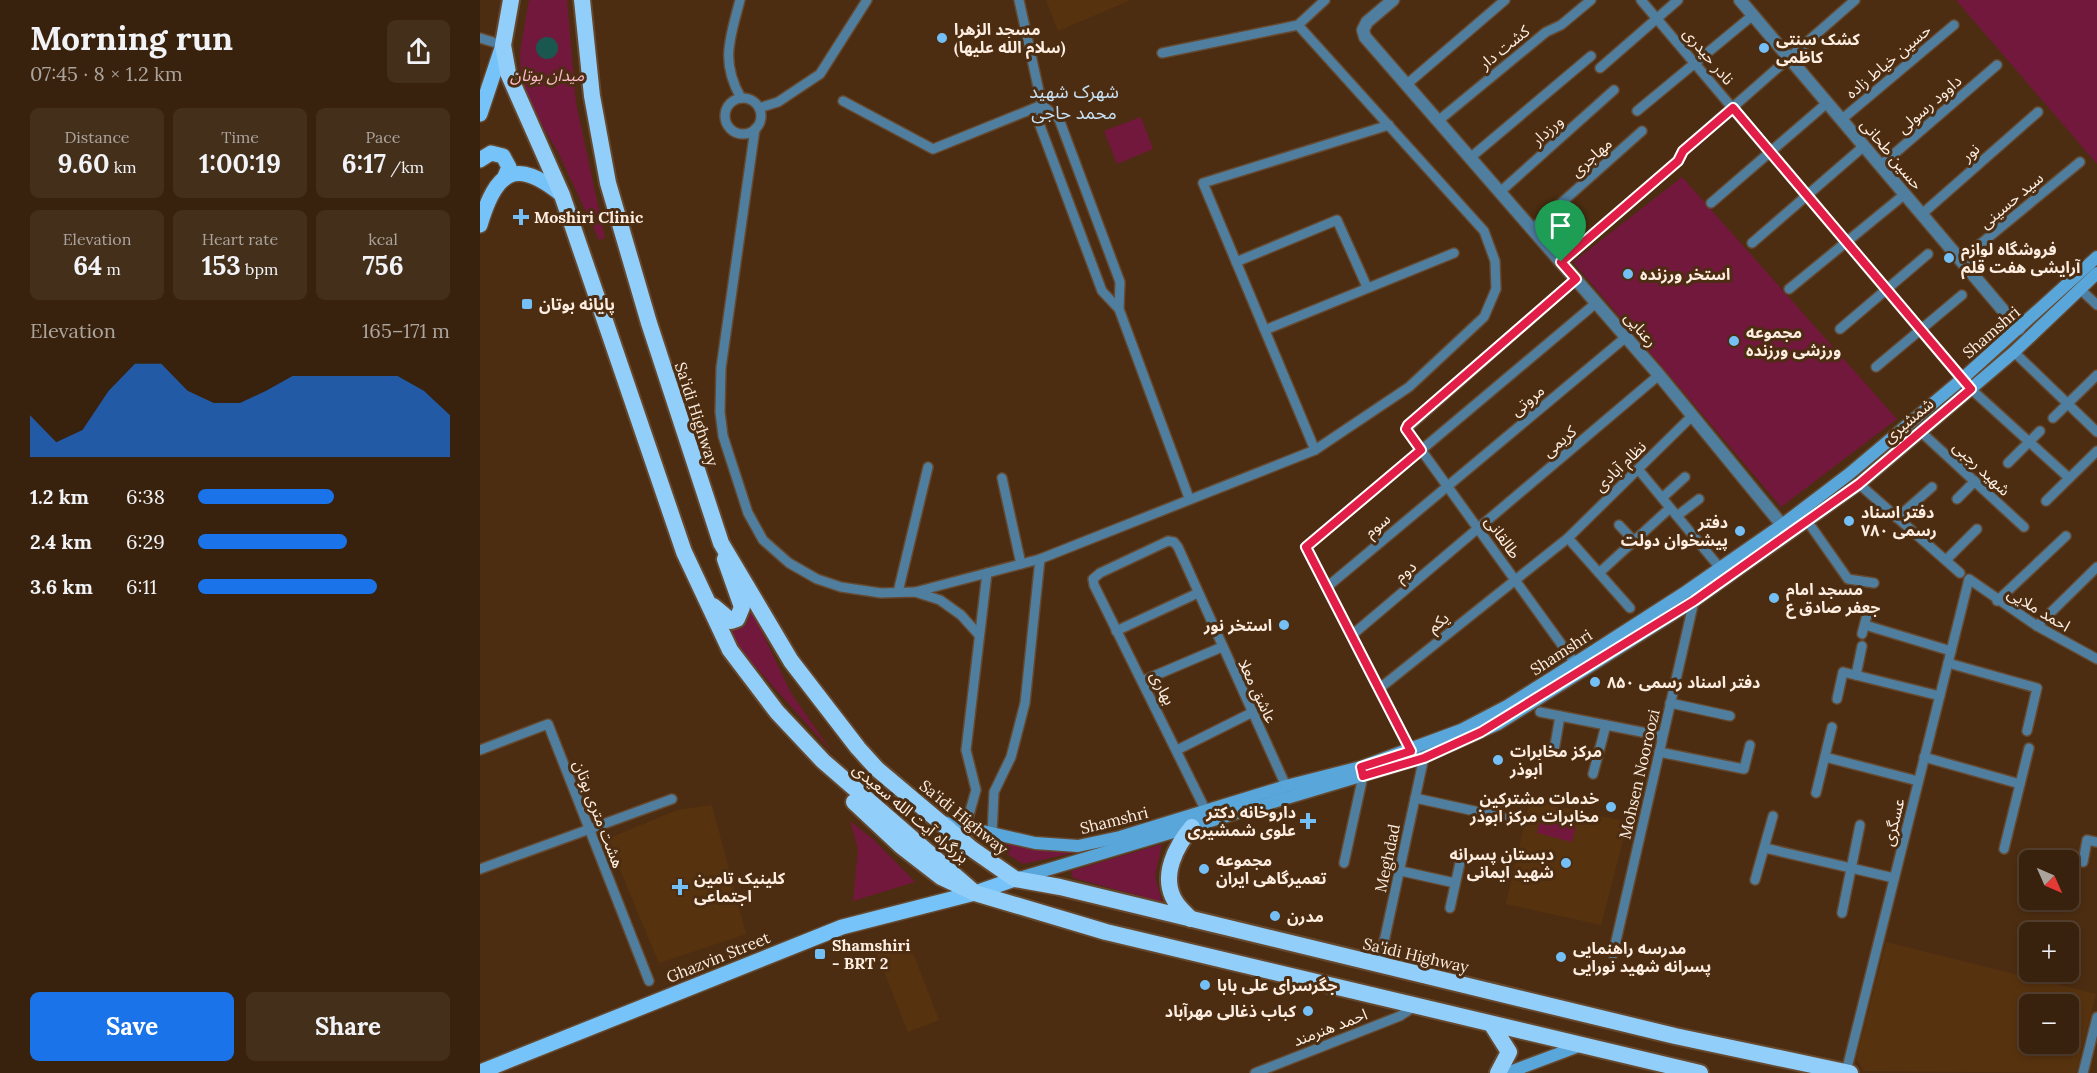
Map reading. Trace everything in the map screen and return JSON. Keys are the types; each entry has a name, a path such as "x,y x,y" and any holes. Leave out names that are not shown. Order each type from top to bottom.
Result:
{"highway":[{"path":"511,0 503,45 508,73 517,98 562,195 684,552 706,599 724,618 731,621 737,619 741,614 742,607 730,577 721,543"},
{"path":"505,25 518,0"},
{"name":"Sa'idi Highway","path":"582,1 592,96 608,183 649,323 721,543 791,661 846,733 877,769 987,861 1016,879 1675,1036 1848,1072"},
{"name":"بزرگراه آیت الله سعیدی","path":"706,599 730,650 777,712 823,761 975,893"},
{"path":"1191,919 1174,901 1170,875 1178,843 1192,827"},
{"path":"975,893 1106,932 1700,1073"},
{"path":"1492,1025 1509,1052 1498,1073"}],"main road":[{"path":"480,114 503,45"},
{"path":"480,160 491,153 503,156 509,167 504,179 491,193 480,225"},
{"path":"504,179 519,174 531,174 543,179 562,195"},
{"path":"2076,286 2097,257"},
{"name":"شمشیری","path":"1728,578 1785,530 1808,522 1859,484 1920,431 1966,384 2076,286 2097,273"},
{"name":"Shamshri","path":"1691,596 1720,568 1785,530 1800,511 1911,422 1966,384"},
{"path":"1911,422 1920,431"},
{"path":"1849,474 1859,484"},
{"path":"1800,511 1808,522"},
{"path":"1720,568 1728,578"},
{"name":"Shamshri","path":"939,821 965,829 1035,843 1078,846 1206,811 1289,792 1418,754 1578,668 1691,596 1728,578"},
{"name":"Shamshri","path":"1016,879 1192,827 1289,792"},
{"name":"Ghazvin Street","path":"480,1072 842,927 975,893 1016,879"},
{"path":"1507,1073 1579,1046"}],"street":[{"path":"740,0 727,51 731,80 741,98"},
{"path":"759,108 778,102 820,74 867,0"},
{"path":"1020,0 1042,105 1039,123 1102,291 1119,309"},
{"path":"1162,53 1298,25 1325,0"},
{"name":"رعنایی","path":"1393,0 1367,22 1363,30 1365,37 1659,375 1785,530"},
{"path":"1406,85 1504,0"},
{"name":"کشت دار","path":"1438,121 1546,32 1561,25 1591,0"},
{"name":"نادر حیدری","path":"1641,0 1922,329 1966,384 2069,478"},
{"path":"1600,68 1678,0"},
{"path":"1561,262 1678,161 1683,151 1855,0"},
{"name":"حسین طحانی","path":"1742,1 2023,333"},
{"path":"1637,111 1752,15"},
{"path":"755,129 738,133 729,126 727,109 741,98 752,100 759,108 761,120 755,129 721,368 720,411 723,436 748,513 763,540 789,564 817,579 842,587 915,592 1040,559 1189,498 1315,450 1409,387 1484,318 1496,290 1495,261 1484,231 1298,25"},
{"name":"حسین خیاط زاده","path":"1842,120 1954,25"},
{"path":"480,38 503,45"},
{"path":"1470,158 1591,56"},
{"name":"داوود رسولی","path":"1880,166 1997,65"},
{"name":"ورزدار","path":"1500,192 1614,90"},
{"path":"843,101 933,149 1042,105"},
{"path":"1711,203 1827,103"},
{"path":"1042,105 1059,119 1120,282 1119,309 1189,498"},
{"name":"نور","path":"1922,214 2038,112"},
{"path":"1315,450 1203,183 1389,125"},
{"name":"مهاجری","path":"1532,229 1642,131"},
{"path":"1752,243 1864,147"},
{"name":"سید حسینی","path":"1961,260 2080,162"},
{"path":"1789,289 1905,194"},
{"path":"1236,262 1337,220 1367,287"},
{"path":"1265,330 1454,253"},
{"path":"1840,329 1928,254"},
{"name":"طالقانی","path":"1576,279 1406,429 1578,668"},
{"path":"2076,286 2097,305"},
{"path":"1876,367 1962,295"},
{"path":"1418,754 1380,688 1306,547 1596,303"},
{"name":"مروتی","path":"1447,486 1626,337"},
{"path":"2009,347 2097,432"},
{"name":"کریمی","path":"1478,529 1659,375"},
{"path":"2053,418 2097,375"},
{"name":"نظام آبادی","path":"1515,580 1568,538 1693,415"},
{"name":"شهید رجبی","path":"1920,431 2024,527"},
{"path":"2008,464 2040,431"},
{"path":"2046,501 2097,450"},
{"path":"898,592 928,467"},
{"path":"1638,469 1720,568"},
{"path":"1662,498 1685,477"},
{"path":"1002,478 1022,564"},
{"path":"1957,499 1975,481"},
{"path":"1859,484 1960,573"},
{"name":"سوم","path":"1327,587 1447,486"},
{"path":"1897,518 1932,487"},
{"path":"1677,516 1699,499"},
{"path":"1599,573 1670,508"},
{"path":"1808,522 1848,579 1874,583"},
{"path":"1619,525 1634,541"},
{"name":"دوم","path":"1352,635 1478,529"},
{"path":"1946,560 1977,529"},
{"path":"1997,601 2066,536"},
{"path":"1568,538 1630,608"},
{"name":"عاشق معلا","path":"1094,579 1100,573 1168,541 1174,542 1289,792"},
{"path":"992,834 994,792 1011,757 1025,703 1040,559"},
{"path":"2037,626 2097,567"},
{"path":"965,829 976,790 966,750 987,573"},
{"name":"بهاری","path":"1094,579 1116,631 1206,811"},
{"name":"احمد ملایی","path":"1969,579 1997,601 2093,657"},
{"name":"عسگری","path":"1848,1072 1969,579"},
{"name":"یکم","path":"1380,688 1515,580"},
{"path":"915,592 940,600 961,615 980,635"},
{"path":"1116,631 1197,592"},
{"name":"Mohsen Nooroozi","path":"1613,954 1670,703 1691,596"},
{"path":"1868,611 1864,629 1951,651"},
{"path":"1142,681 1222,646"},
{"path":"1856,675 1862,646"},
{"path":"2093,657 2097,649"},
{"path":"1948,663 2037,688 2027,731"},
{"path":"1837,699 1843,672 1940,696"},
{"path":"1670,703 1730,716"},
{"path":"1540,712 1662,736"},
{"path":"1177,750 1251,713"},
{"path":"1554,751 1560,716"},
{"name":"هشت متری بوتان","path":"480,750 548,724 649,981"},
{"path":"1593,774 1606,725"},
{"path":"1816,793 1832,727"},
{"path":"1659,752 1744,769 1750,746"},
{"path":"2004,849 2029,748"},
{"name":"Meghdad","path":"1379,965 1401,872 1415,798 1418,754"},
{"path":"1825,757 1918,781"},
{"path":"1924,757 2020,783"},
{"path":"1344,863 1362,771"},
{"path":"1415,798 1502,817"},
{"path":"480,869 672,799"},
{"path":"1755,880 1773,816"},
{"path":"1842,913 1860,825"},
{"path":"2083,862 2087,840 2097,843"},
{"path":"1765,848 1894,878"},
{"path":"1450,908 1461,858"},
{"path":"1401,872 1455,883"},
{"name":"احمد هنرمند","path":"1255,1073 1400,1016 1415,1006"},
{"path":"2083,1073 2097,1017"}],"shaded area":[{"path":"1046,0 1131,0 1058,31"},
{"name":"دبستان پسرانه شهید ایمانی","path":"1530,800 1628,822 1601,925 1506,904"},
{"name":"کلینیک تامین اجتماعی","path":"712,805 746,934 659,963 607,839 677,810"},
{"path":"908,940 939,1020 908,1032 874,946"},
{"path":"1886,942 2019,975 2019,982 2048,982 2096,994 2076,1073 1864,1071 1856,1059"}],"green space":[{"name":"میدان بوتان","path":"529,0 567,0 576,103 605,238 599,240 559,154 527,100 521,76 520,52"},
{"path":"1956,0 2097,0 2097,164"},
{"path":"1141,117 1153,149 1117,164 1104,131"},
{"name":"مجموعه ورزشی ورزنده","path":"1682,177 1897,419 1781,507 1573,262"},
{"path":"751,609 791,693 832,752 735,644 726,626 737,629 744,626"},
{"path":"1541,818 1576,827 1572,842 1537,833"},
{"path":"850,821 874,840 915,882 853,901 858,849"},
{"path":"987,841 1059,852 1087,850 1023,864"},
{"path":"1162,844 1155,876 1162,902 1073,878 1071,871"}],"water":[{"path":"547,37 555,40 558,48 555,56 547,59 539,56 536,48 539,40"}],"place":[{"name":"مسجد الزهرا (سلام الله علیها)","path":"942,38"},
{"name":"کشک سنتی کاظمی","path":"1764,48"},
{"name":"Moshiri Clinic","path":"521,217"},
{"name":"فروشگاه لوازم آرایشی هفت قلم","path":"1949,258"},
{"name":"استخر ورزنده","path":"1628,274"},
{"name":"پایانه بوتان","path":"527,304"},
{"name":"مجموعه ورزشی ورزنده","path":"1734,341"},
{"name":"دفتر اسناد رسمی ۷۸۰","path":"1849,521"},
{"name":"دفتر پیشخوان دولت","path":"1740,531"},
{"name":"مسجد امام جعفر صادق ع","path":"1774,598"},
{"name":"استخر نور","path":"1284,625"},
{"name":"دفتر اسناد رسمی ۸۵۰","path":"1595,682"},
{"name":"مرکز مخابرات ابوذر","path":"1498,760"},
{"name":"خدمات مشترکین مخابرات مرکز ابوذر","path":"1611,807"},
{"name":"داروخانه دکتر علوی شمشیری","path":"1308,821"},
{"name":"دبستان پسرانه شهید ایمانی","path":"1566,863"},
{"name":"مجموعه تعمیرگاهی ایران","path":"1204,869"},
{"name":"کلینیک تامین اجتماعی","path":"680,887"},
{"name":"مدرن","path":"1275,916"},
{"name":"Shamshiri - BRT 2","path":"820,954"},
{"name":"مدرسه راهنمایی پسرانه شهید نورایی","path":"1561,957"},
{"name":"جگرسرای علی بابا","path":"1205,985"},
{"name":"کباب ذغالی مهرآباد","path":"1308,1011"}],"district":[{"name":"شهرک شهید محمد حاجی","path":"1074,102"}],"route":[{"path":"1733,108 1971,389 1859,484 1694,601 1498,724 1424,758 1363,776 1361,767 1411,751 1306,547 1421,450 1406,429 1408,425 1576,279 1561,262 1678,161 1683,151 1733,108"}]}
